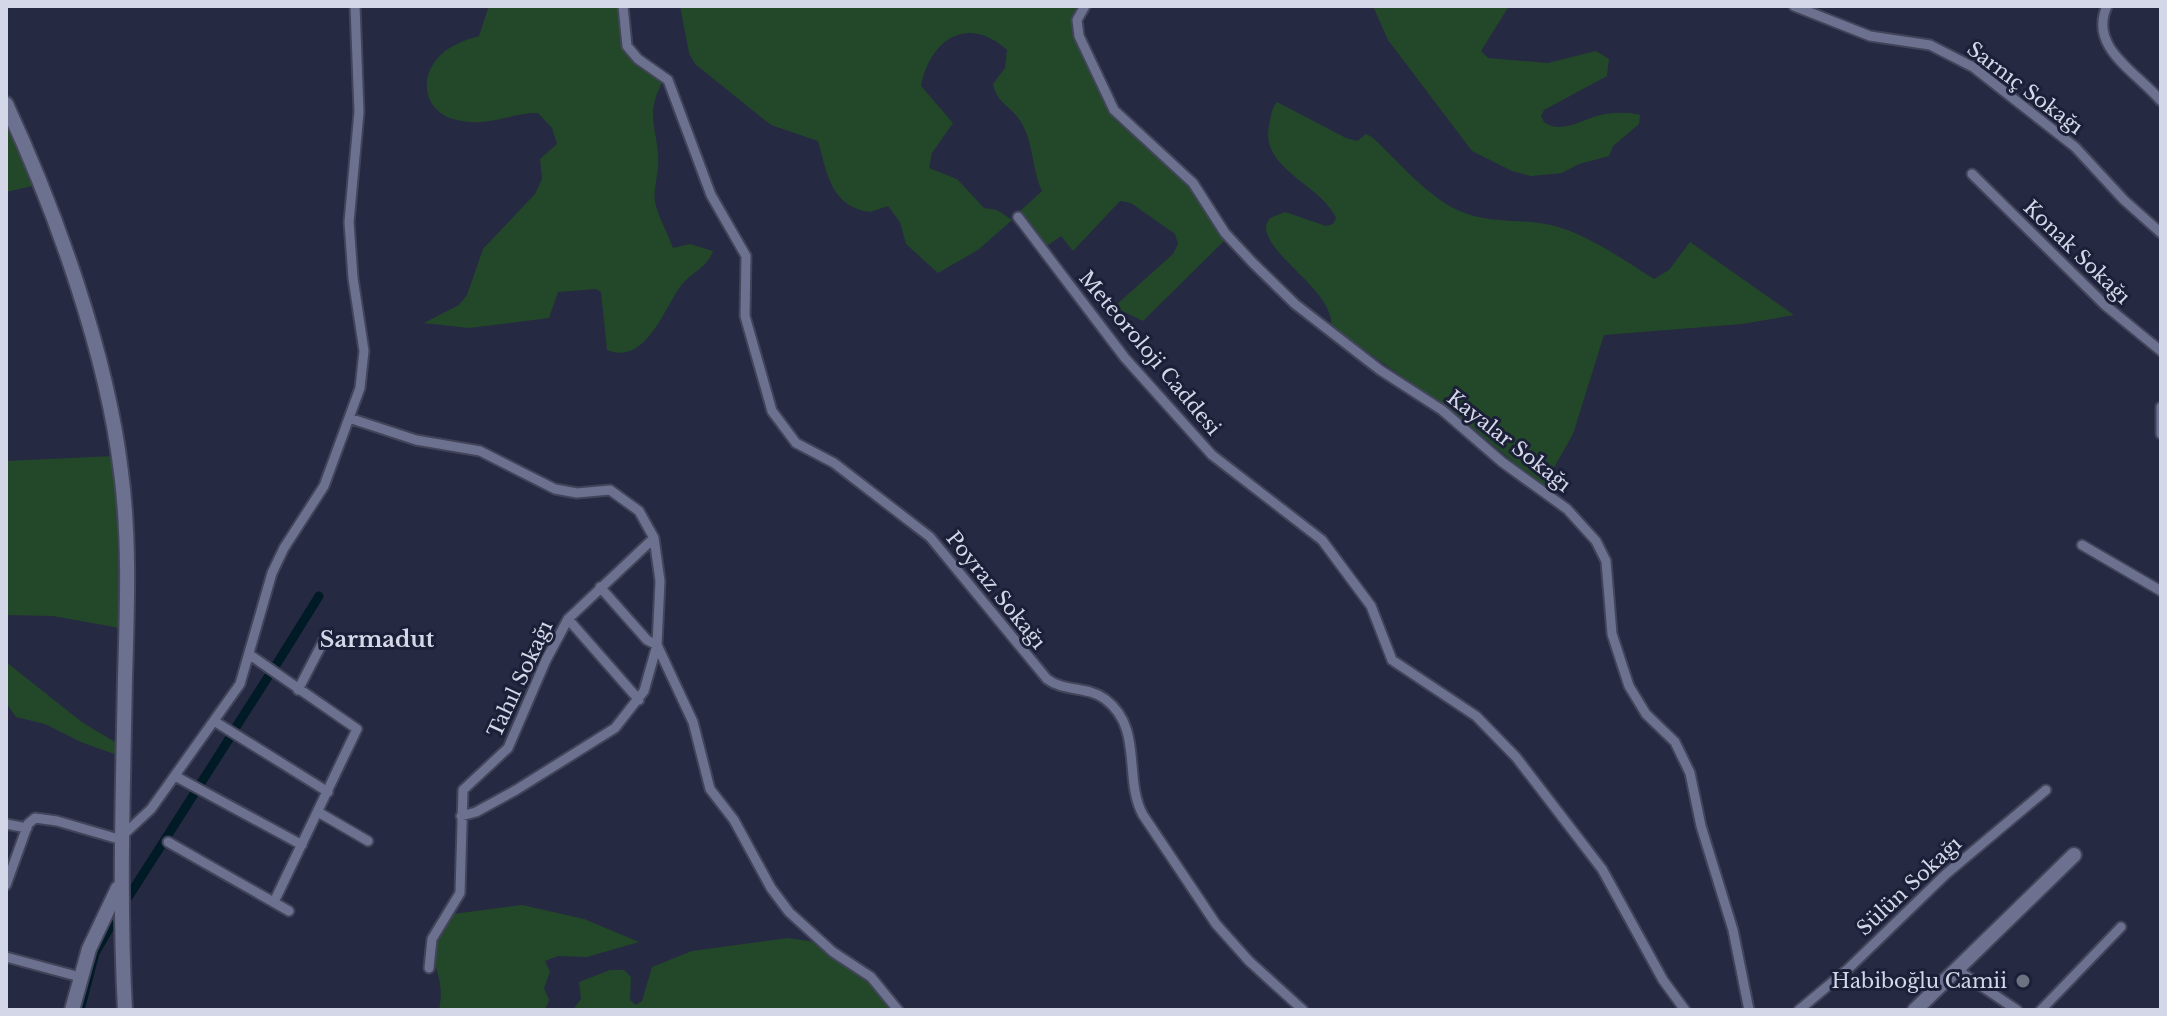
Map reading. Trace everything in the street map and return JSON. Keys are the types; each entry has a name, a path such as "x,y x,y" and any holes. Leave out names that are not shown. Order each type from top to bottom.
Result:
{"main road":[{"path":"6,104 30,159 77,291 116,435 124,508 127,608 120,884 125,1010"},
{"path":"1915,1010 1959,971 2074,855"},
{"path":"72,1010 93,939 120,884"}],"street":[{"path":"6,885 32,819 42,818 122,838 151,809 240,684 272,573 324,486 364,366 350,250 352,171 359,112 355,6"},
{"name":"Poyraz Sokağı","path":"623,6 627,46 638,59 664,76 674,90 711,195 746,256 745,316 768,401 781,425 796,443 834,463 930,537 1047,679 1060,687 1096,695 1115,709 1131,744 1135,796 1143,815 1216,924 1249,961 1303,1010"},
{"name":"Kayalar Sokağı","path":"1085,6 1077,20 1079,36 1114,110 1193,183 1225,233 1261,271 1295,304 1380,370 1442,410 1502,462 1567,509 1596,541 1606,561 1612,634 1629,686 1646,714 1675,742 1690,773 1701,826 1733,930 1749,1010"},
{"name":"Sarnıç Sokağı","path":"1794,6 1870,36 1930,45 1973,67 2075,147 2124,200 2161,233"},
{"path":"2107,6 2101,25 2108,47 2161,101"},
{"name":"Konak Sokağı","path":"1972,174 2106,306 2161,351"},
{"name":"Meteoroloji Caddesi","path":"1018,217 1125,358 1195,437 1223,465 1322,540 1371,606 1392,660 1476,716 1516,757 1602,869 1663,980 1685,1010"},
{"path":"2161,407 2161,434"},
{"path":"349,418 416,440 480,451 555,489 577,493 610,490 639,511 654,538 660,581 657,645 649,680 639,700 609,732 505,796 461,816"},
{"name":"Tahıl Sokağı","path":"429,968 432,939 460,893 463,790 508,748 546,660 568,619 654,538"},
{"path":"2082,545 2161,591"},
{"path":"600,587 647,640 657,645 693,722 710,789 734,820 771,888 801,924 833,952 871,977 898,1010"},
{"path":"568,619 639,700"},
{"path":"298,690 325,638"},
{"path":"250,655 357,729 274,902"},
{"path":"214,721 328,792"},
{"path":"175,776 302,845"},
{"name":"Sülün Sokağı","path":"1799,1010 1848,969 1946,874 2046,790"},
{"path":"318,812 368,841"},
{"path":"6,824 27,828"},
{"path":"168,842 289,911"},
{"path":"2041,1010 2121,927"},
{"path":"6,957 80,977"},
{"path":"1959,971 2017,1010"}],"green space":[{"path":"489,6 620,6 621,33 627,51 663,81 653,116 658,156 656,206 673,248 690,244 713,251 680,287 652,333 632,350 620,353 607,350 601,292 596,289 558,292 549,318 469,328 424,323 459,305 467,295 483,249 535,194 542,179 540,159 557,144 552,128 538,113 465,122 444,115 431,103 428,77 436,60 450,48 479,36"},
{"path":"680,6 1082,6 1076,40 1116,121 1177,172 1200,197 1226,239 1143,321 1114,307 1173,254 1178,244 1175,234 1131,203 1120,201 1073,251 1061,236 1044,248 1019,212 1042,191 1027,136 1019,119 997,96 993,84 1005,68 1007,50 992,39 965,33 952,37 942,45 933,56 921,86 953,123 932,153 929,168 957,179 984,208 997,210 1012,220 978,250 938,273 906,244 900,222 888,206 870,212 857,209 839,196 828,176 818,141 771,125 695,64 689,53"},
{"path":"1373,6 1509,6 1481,51 1488,58 1548,63 1596,51 1609,59 1607,76 1544,110 1541,116 1544,122 1550,126 1564,127 1601,115 1620,113 1640,115 1639,124 1613,146 1609,156 1579,164 1562,173 1531,176 1512,171 1472,151 1388,40"},
{"path":"1277,102 1346,138 1357,141 1366,134 1372,137 1422,185 1443,202 1467,214 1565,229 1604,248 1654,279 1669,270 1690,242 1794,315 1742,324 1604,335 1573,434 1543,487 1463,420 1331,326 1322,300 1275,248 1266,225 1270,218 1285,212 1326,226 1333,224 1336,218 1318,195 1282,165 1274,154 1269,141 1269,126"},
{"path":"6,121 32,186 6,192"},
{"path":"115,456 120,628 53,616 6,615 6,461"},
{"path":"6,662 83,723 117,743 117,755 45,724 16,717 6,703"},
{"path":"522,905 584,919 639,942 587,957 558,956 545,961 550,972 544,988 549,1000 545,1010 439,1010 441,994 435,944 453,914"},
{"path":"788,938 815,942 870,981 893,1010 573,1010 581,999 579,982 610,970 624,970 631,977 630,1000 636,1005 642,1001 652,967 692,951"}],"waterway":[{"path":"276,665 319,596"},
{"path":"236,727 268,677"},
{"path":"201,783 229,739"},
{"path":"129,896 194,794"},
{"path":"80,1010 95,953 117,915"}],"place":[{"name":"Habiboğlu Camii","path":"2023,981"}],"district":[{"name":"Sarmadut","path":"377,639"}]}
